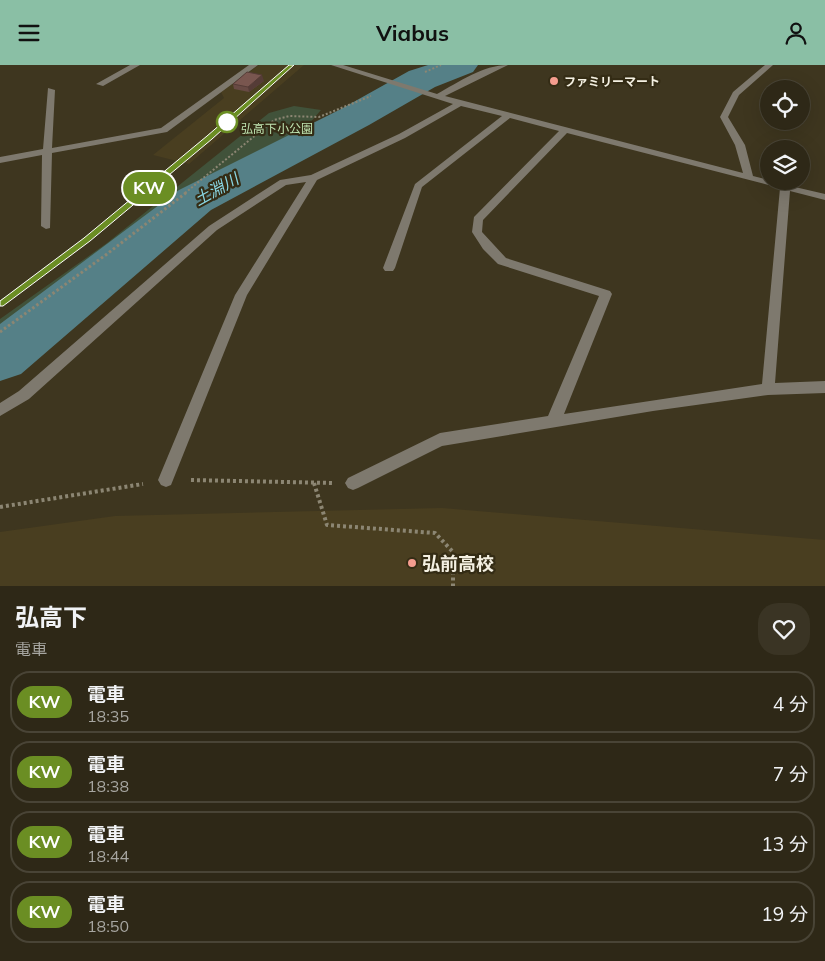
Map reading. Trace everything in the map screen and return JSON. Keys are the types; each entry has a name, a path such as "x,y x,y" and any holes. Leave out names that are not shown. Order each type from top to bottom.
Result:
{"street":[{"path":"100,84 136,65"},
{"path":"0,160 164,130 254,65"},
{"path":"335,65 426,94 760,180"},
{"path":"438,97 483,73 504,65"},
{"path":"749,177 740,145 724,117 736,94 769,65"},
{"path":"46,226 47,151 51,90"},
{"path":"0,410 24,395 214,227 284,182 313,178 402,136 460,103"},
{"path":"389,268 418,186 508,115"},
{"path":"553,422 606,293 502,261 487,246 477,232 478,219 565,131"},
{"path":"166,480 241,295 313,178"},
{"path":"768,389 785,190"},
{"path":"797,190 825,197"},
{"path":"353,483 440,440 653,405 768,389 825,387"}],"path":[{"path":"0,332 107,254 219,167 274,120 289,116 319,117 397,84"},
{"path":"314,483 327,525 434,533 453,552 453,586"}],"shaded area":[{"path":"259,65 304,65 189,164 153,155 224,98 221,92"},
{"name":"弘前高校","path":"442,508 825,540 825,586 0,586 0,532 115,516"}],"green space":[{"name":"弘高下小公園","path":"294,106 321,110 302,132 178,204 59,296 0,338 0,319 107,243 269,113"}],"building":[{"path":"247,72 262,75 248,87 233,84"}],"waterway":[{"name":"土淵川","path":"0,357 195,200 355,117 422,79 461,65"}],"railway":[{"path":"143,193 291,65"},
{"path":"0,303 87,240 145,192"}],"train":[{"name":"KW","path":"0,303 87,239 209,138 291,65"}],"place":[{"name":"ファミリーマート","path":"554,81"},
{"name":"弘前高校","path":"412,563"}]}
